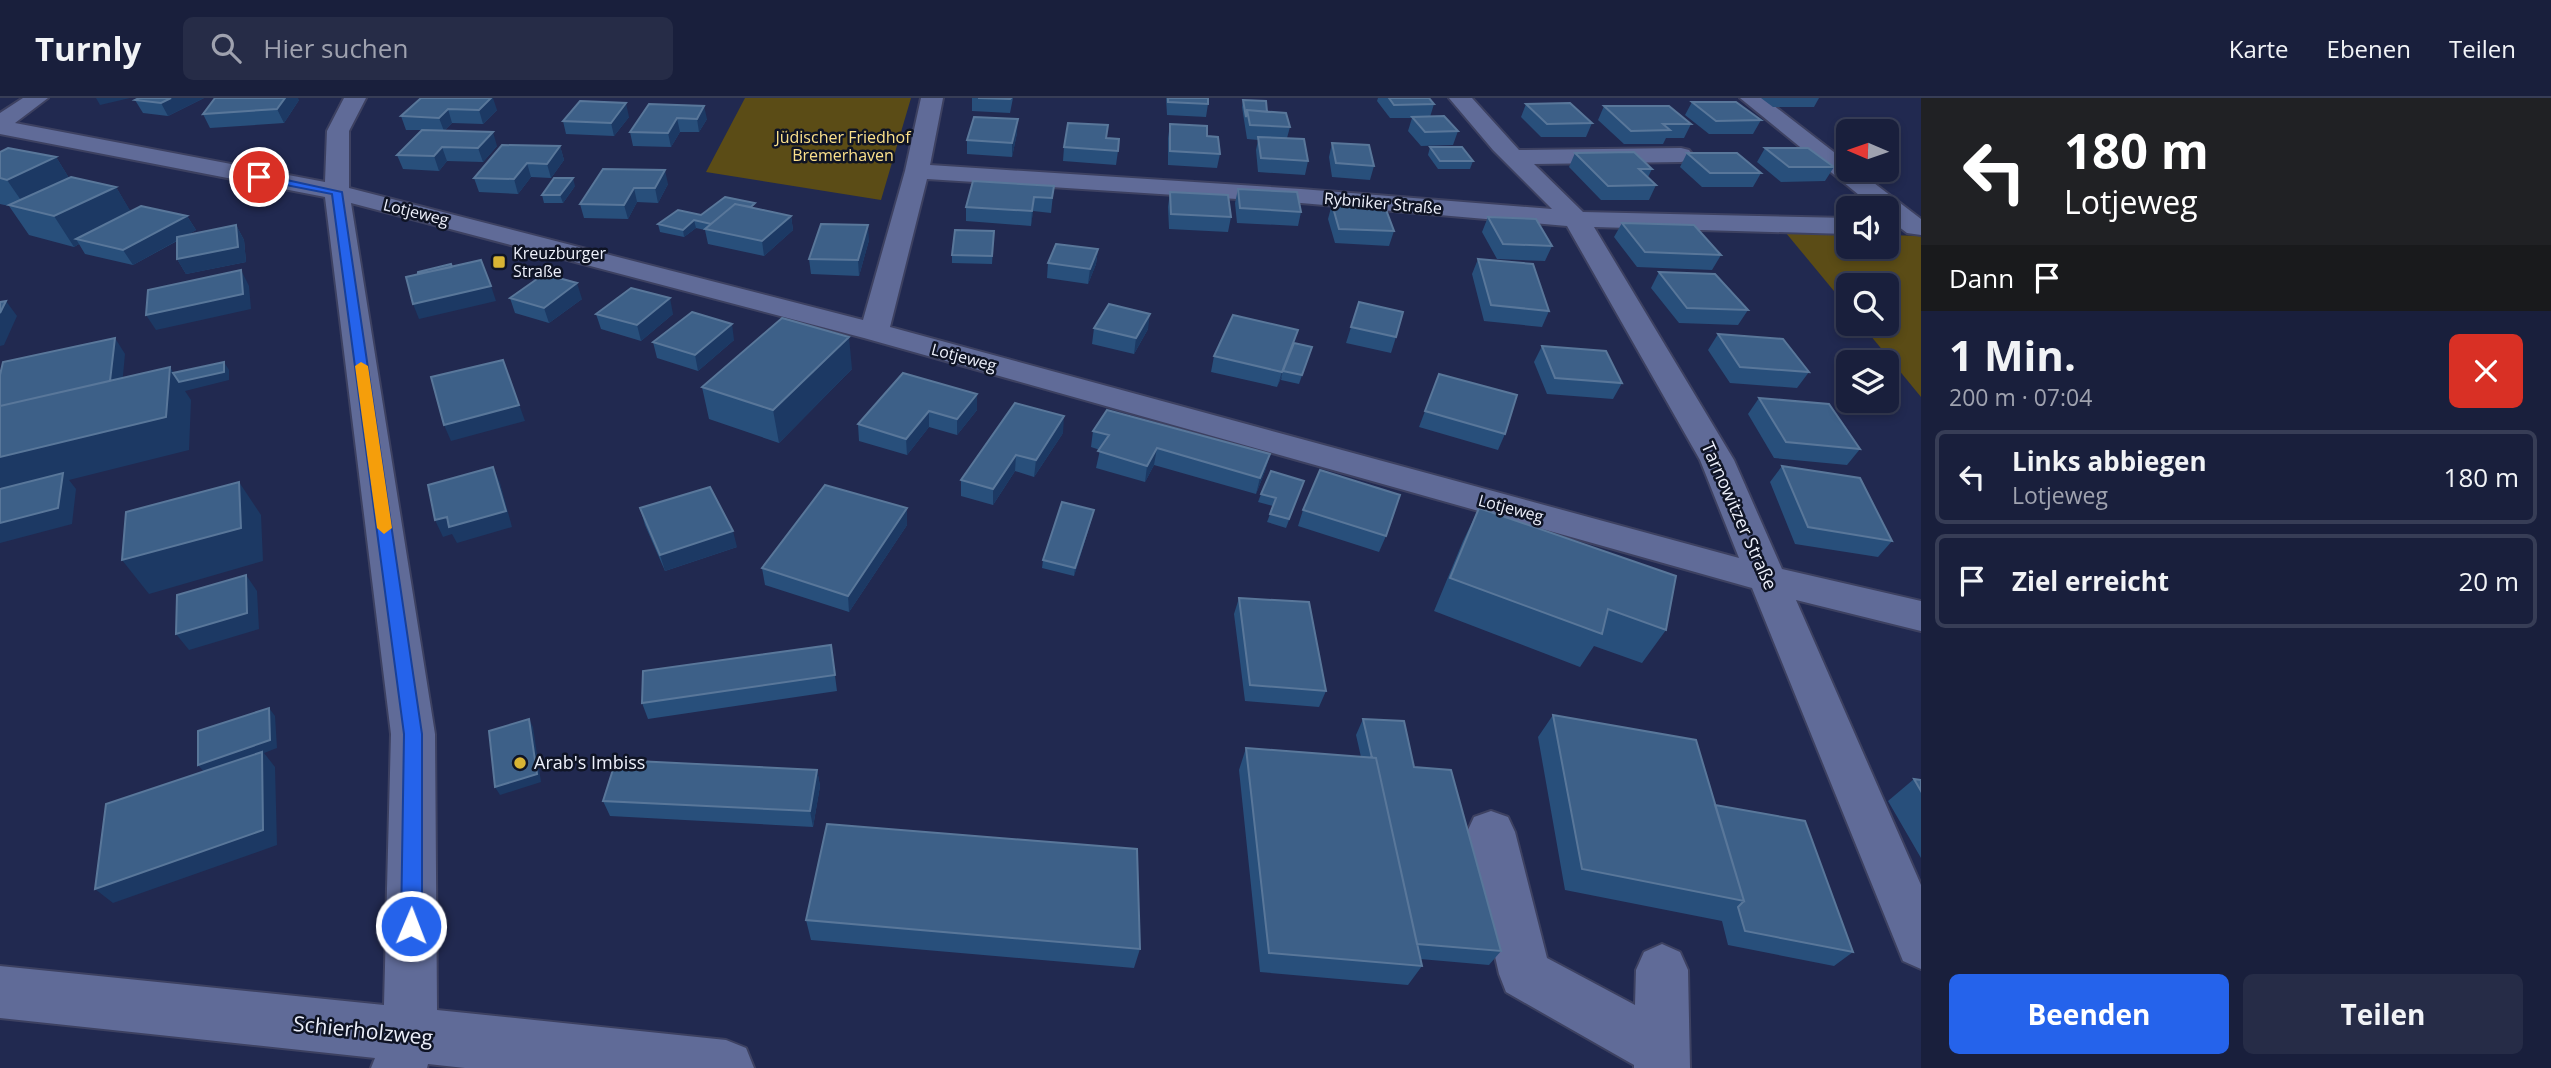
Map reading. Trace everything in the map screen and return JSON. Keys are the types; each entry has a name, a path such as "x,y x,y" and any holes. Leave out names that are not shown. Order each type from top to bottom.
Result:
{"street":[{"path":"0,125 37,98"},
{"path":"355,98 338,131 337,192 413,734 404,1052"},
{"path":"874,332 917,171 932,98"},
{"name":"Tarnowitzer Straße","path":"1460,98 1576,219 1717,460 1921,944"},
{"path":"1751,98 1919,228"},
{"name":"Lotjeweg","path":"0,125 337,192 874,332 1767,579 1921,616"},
{"path":"1514,157 1681,155"},
{"name":"Rybniker Straße","path":"917,171 1576,219 1836,226"},
{"path":"1899,227 1919,228"},
{"path":"1491,832 1525,974 1662,1059"},
{"path":"1662,970 1662,1059"},
{"name":"Schierholzweg","path":"0,992 404,1052 726,1068"}],"green space":[{"name":"Jüdischer Friedhof Bremerhaven","path":"745,98 911,98 881,200 706,172"},
{"path":"1786,233 1836,234 1836,259 1899,259 1899,235 1921,236 1921,397 1899,370 1899,350 1882,350 1871,336 1899,336 1899,273 1836,273 1836,293"}],"building":[{"path":"171,98 161,103 135,100"},
{"path":"215,98 285,98 277,109 203,114"},
{"path":"421,98 491,98 479,110 448,109 439,118 401,116"},
{"path":"1168,98 1208,98 1208,104 1168,102"},
{"path":"1389,98 1429,98 1434,104 1394,105"},
{"path":"1243,100 1266,101 1267,112 1247,110 1246,117"},
{"path":"580,101 626,103 611,123 563,121"},
{"path":"1692,102 1736,102 1761,120 1716,121"},
{"path":"1570,103 1592,123 1547,124 1526,104"},
{"path":"649,104 704,106 697,119 677,118 668,133 630,132"},
{"path":"1604,106 1669,106 1691,124 1663,124 1670,130 1631,131"},
{"path":"1247,110 1286,113 1290,127 1250,125"},
{"path":"1444,116 1458,131 1425,132 1412,117"},
{"path":"974,117 1018,119 1012,143 967,140"},
{"path":"1068,123 1108,125 1106,138 1119,139 1118,151 1064,147"},
{"path":"1170,124 1207,126 1207,136 1218,137 1220,154 1170,151"},
{"path":"422,130 493,132 478,148 442,147 434,156 397,155"},
{"path":"1258,137 1304,139 1308,161 1261,158"},
{"path":"1332,143 1369,145 1374,166 1336,163"},
{"path":"502,145 560,146 547,164 527,163 514,179 474,178"},
{"path":"1430,147 1462,147 1473,161 1440,161"},
{"path":"8,148 56,157 7,180 0,178 0,152"},
{"path":"1765,148 1808,148 1834,167 1789,167"},
{"path":"1634,152 1652,169 1639,169 1656,185 1608,186 1575,153"},
{"path":"1687,153 1737,153 1761,173 1710,173"},
{"path":"603,169 665,170 655,188 634,188 624,205 580,204"},
{"path":"71,177 116,187 54,216 9,205"},
{"path":"554,178 573,178 560,195 542,195"},
{"path":"973,181 1054,186 1052,198 1034,197 1032,211 966,207"},
{"path":"1238,189 1297,192 1301,212 1240,208"},
{"path":"1170,192 1228,195 1231,217 1171,214"},
{"path":"725,197 755,203 751,207 735,204 711,224 694,220 683,230 658,224 678,210 701,215"},
{"path":"735,204 791,216 762,241 705,229"},
{"path":"1332,204 1385,207 1394,231 1339,229"},
{"path":"141,206 187,216 123,250 76,239"},
{"path":"1488,217 1536,219 1552,246 1503,244"},
{"path":"1622,223 1694,225 1721,255 1645,252"},
{"path":"821,224 868,225 858,260 809,259"},
{"path":"236,225 238,247 177,259 177,237"},
{"path":"955,230 994,231 992,256 952,255"},
{"path":"1056,244 1098,249 1090,269 1048,263"},
{"path":"1478,259 1533,264 1549,311 1491,305"},
{"path":"481,260 491,286 413,304 406,277"},
{"path":"451,264 452,267 418,274 418,272"},
{"path":"241,270 243,294 146,315 148,290"},
{"path":"1659,272 1715,274 1748,310 1687,308"},
{"path":"544,274 577,283 544,308 510,298"},
{"path":"631,288 670,298 637,325 596,314"},
{"path":"6,301 0,313 0,302"},
{"path":"1359,302 1403,312 1396,337 1351,327"},
{"path":"1109,304 1150,314 1136,338 1094,328"},
{"path":"692,312 732,324 695,355 653,342"},
{"path":"1233,315 1298,330 1282,372 1214,356"},
{"path":"782,318 849,337 773,410 702,387"},
{"path":"1718,334 1783,339 1809,372 1740,367"},
{"path":"115,338 110,381 0,406 0,375 3,362"},
{"path":"1294,343 1312,347 1302,375 1283,371"},
{"path":"1542,346 1606,351 1622,383 1555,378"},
{"path":"503,360 519,405 444,425 431,377"},
{"path":"224,362 224,372 179,382 173,373"},
{"path":"170,367 166,417 0,457 0,406"},
{"path":"903,373 977,394 957,419 929,411 906,439 858,424"},
{"path":"1439,374 1517,395 1505,434 1425,411"},
{"path":"1759,398 1829,404 1860,449 1786,442"},
{"path":"1015,403 1064,416 1036,460 1016,455 993,489 961,480"},
{"path":"1107,410 1270,454 1260,478 1157,448 1147,466 1098,451 1109,435 1093,431"},
{"path":"1782,466 1860,478 1892,541 1808,527"},
{"path":"493,467 506,511 449,527 447,517 435,520 428,485"},
{"path":"1320,470 1400,495 1386,536 1303,510"},
{"path":"1271,471 1304,481 1289,519 1270,514 1276,498 1261,494"},
{"path":"63,473 58,508 0,523 0,489"},
{"path":"239,482 241,528 122,560 126,512"},
{"path":"825,485 907,508 848,596 762,568"},
{"path":"710,487 733,531 660,555 640,508"},
{"path":"1062,502 1094,510 1075,568 1043,560"},
{"path":"1479,508 1676,576 1666,630 1608,609 1602,634 1450,578"},
{"path":"246,575 247,613 176,634 177,595"},
{"path":"1239,598 1309,602 1326,691 1250,685"},
{"path":"831,645 835,675 642,703 643,671"},
{"path":"269,708 270,740 198,765 198,731"},
{"path":"1553,715 1696,740 1744,901 1582,869"},
{"path":"529,719 537,774 495,787 489,731"},
{"path":"1363,719 1404,721 1414,767 1451,770 1501,951 1417,944 1376,758 1372,758"},
{"path":"1246,748 1376,758 1422,966 1269,953"},
{"path":"262,752 263,830 95,889 106,804"},
{"path":"616,760 817,770 810,811 603,801"},
{"path":"1914,779 1921,780 1921,791"},
{"path":"1715,805 1805,821 1853,952 1745,931 1738,907 1744,901"},
{"path":"827,824 1137,849 1140,949 806,920"}],"slow traffic":[{"path":"361,366 384,528"}],"place":[{"name":"Kreuzburger Straße","path":"499,262"},
{"name":"Arab's Imbiss","path":"520,763"}],"route":[{"path":"259,177 337,192 413,734 411,926"}]}
